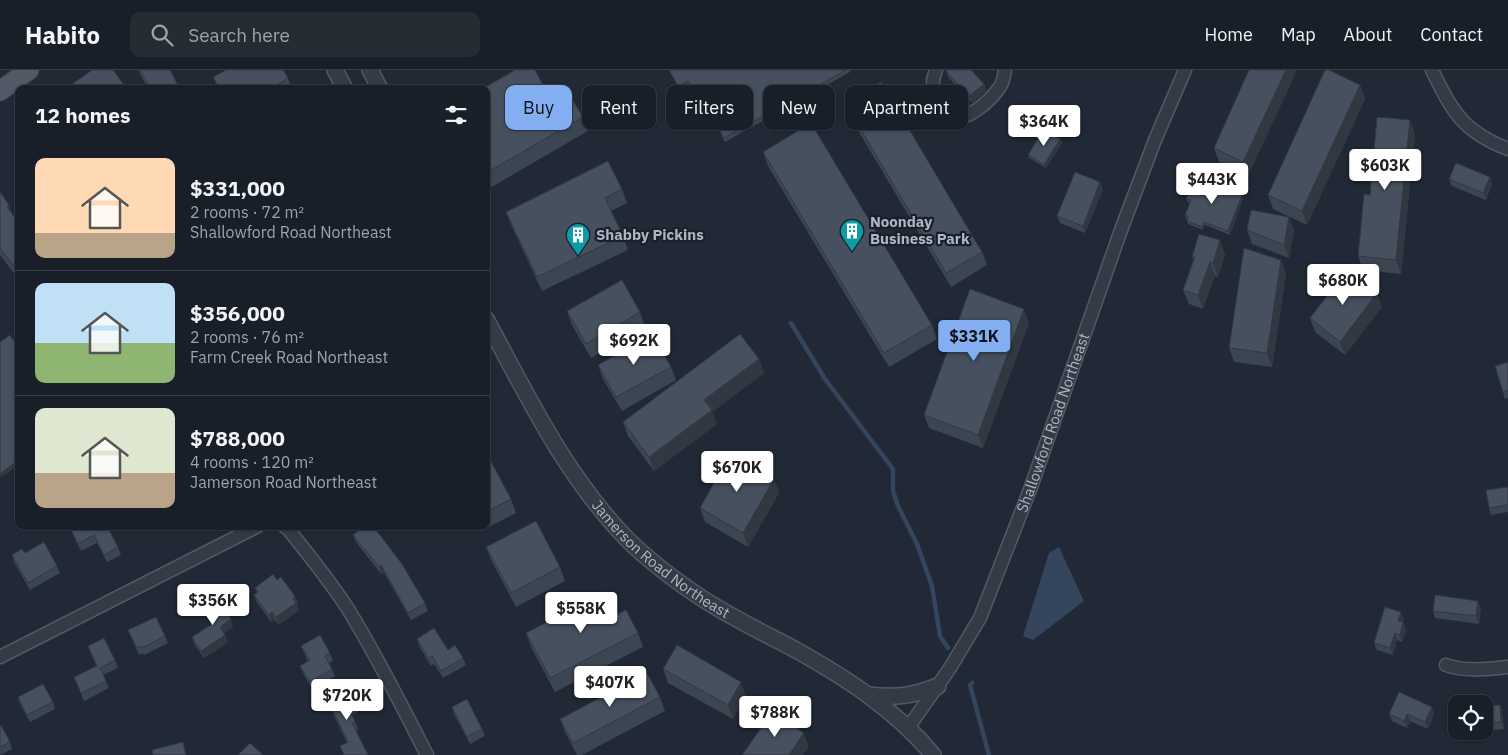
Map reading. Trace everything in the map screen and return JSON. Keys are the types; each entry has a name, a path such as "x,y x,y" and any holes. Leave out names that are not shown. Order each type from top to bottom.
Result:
{"main road":[{"path":"0,91 29,70"}],"street":[{"path":"334,70 343,85"},
{"path":"370,70 378,85"},
{"path":"936,70 932,82 935,96 944,112 953,117 968,116 985,104 1000,87 1005,70"},
{"name":"Shallowford Road Northeast","path":"908,728 938,686 980,618 1031,487 1124,222 1185,70"},
{"path":"1432,70 1451,108 1463,123 1476,134 1508,149"},
{"name":"Jamerson Road Northeast","path":"490,325 557,449 589,496 627,538 700,597 839,675 908,728"},
{"path":"0,658 250,530"},
{"path":"289,530 330,583 351,615 378,660 427,755"},
{"path":"1446,665 1474,671 1508,667"},
{"path":"867,695 890,698 918,693 938,686"},
{"path":"908,728 933,755"}],"water":[{"path":"1059,547 1084,601 1033,640 1023,636 1049,553"}],"building":[{"path":"92,70 113,70 124,85 71,85"},
{"path":"140,70 170,70 178,85 149,85"},
{"path":"226,70 283,70 288,78 277,85 218,85 213,77"},
{"path":"515,70 535,70 543,85 505,85 505,130 560,130 490,171 490,85"},
{"path":"669,70 846,70 819,85 763,85 763,116 753,122 753,85 690,85 688,81 677,85"},
{"path":"971,70 984,84 969,96 968,85 959,85 946,71"},
{"path":"1249,70 1286,70 1243,162 1214,148"},
{"path":"1325,70 1329,70 1360,85 1302,211 1268,195"},
{"path":"572,99 582,115 582,118 572,123"},
{"path":"1377,117 1410,120 1396,260 1358,256 1364,194 1370,195"},
{"path":"1044,129 1060,139 1044,165 1028,155"},
{"path":"720,130 738,130 724,138"},
{"name":"Noonday Business Park","path":"799,130 815,130 932,325 884,353 763,152"},
{"name":"Noonday Business Park","path":"861,130 910,130 982,252 946,273"},
{"path":"608,161 622,189 605,198 623,236 537,277 506,212"},
{"path":"1456,163 1490,177 1483,193 1449,179"},
{"path":"1075,172 1100,182 1083,226 1057,216"},
{"path":"1200,178 1242,195 1228,231 1204,222 1202,227 1187,221 1188,216 1185,215 1191,200 1186,199 1191,188 1195,189"},
{"path":"0,192 9,205 7,207 15,218 15,268 0,248"},
{"path":"1251,210 1289,217 1284,245 1247,230"},
{"path":"1199,234 1220,240 1213,263 1210,262 1198,295 1183,290 1195,257 1192,257"},
{"path":"1244,248 1281,260 1267,353 1229,348"},
{"path":"1347,270 1377,293 1340,342 1310,318"},
{"path":"622,280 640,312 586,344 567,311"},
{"path":"970,289 1024,309 978,435 924,415"},
{"path":"652,334 671,367 616,397 598,365"},
{"path":"740,334 759,359 704,400 712,410 649,457 623,422"},
{"path":"10,335 15,342 15,463 0,474 0,342"},
{"path":"1508,362 1508,390 1503,392 1495,366"},
{"path":"730,454 774,479 743,533 700,508"},
{"path":"490,460 511,499 490,510"},
{"path":"1508,487 1508,505 1489,508 1486,490"},
{"path":"536,521 560,567 511,593 486,547"},
{"path":"71,530 109,530 118,547 104,555 94,535 78,544"},
{"path":"359,530 376,530 402,564 425,603 408,613 381,565 379,567 353,535"},
{"path":"44,542 57,566 28,583 12,555 22,549 25,553"},
{"path":"273,574 277,580 281,577 295,596 293,598 296,603 276,617 272,612 269,615 254,595 258,592 255,588"},
{"path":"606,591 618,614 626,610 638,633 550,678 526,633"},
{"path":"1435,595 1478,601 1476,616 1433,611"},
{"path":"217,598 231,619 220,627 225,635 201,651 192,637 215,622 204,606"},
{"path":"1385,607 1401,612 1398,621 1403,622 1400,635 1395,633 1390,648 1374,643"},
{"path":"156,617 165,636 142,648 141,646 137,648 128,630"},
{"path":"434,628 448,650 455,645 463,658 441,671 432,656 428,658 417,639"},
{"path":"320,635 330,653 325,656 332,669 310,682 300,666 310,660 301,646"},
{"path":"104,638 115,660 100,668 106,681 81,693 74,677 97,666 88,646"},
{"path":"677,645 741,682 728,705 663,669"},
{"path":"647,673 660,697 573,743 560,719"},
{"path":"43,684 53,702 27,715 18,697"},
{"path":"347,686 355,705 349,708 355,722 352,723 368,755 344,755 340,746 348,742 326,696"},
{"path":"1399,692 1432,707 1425,722 1407,714 1404,721 1389,714"},
{"path":"467,699 482,729 467,737 452,707"},
{"path":"1493,705 1500,705 1501,722 1493,722"},
{"path":"773,711 804,733 789,755 742,755"},
{"path":"0,726 10,742 0,747"},
{"path":"183,742 186,755 153,755 152,750"},
{"path":"250,743 263,755 238,755"}],"waterway":[{"path":"791,323 825,379 893,469 893,491 898,506 917,544 932,586 940,636 948,648"},
{"path":"972,683 970,685 989,755"}],"place":[{"name":"Noonday Business Park","path":"852,252"},
{"name":"Shabby Pickins","path":"578,256"}]}
